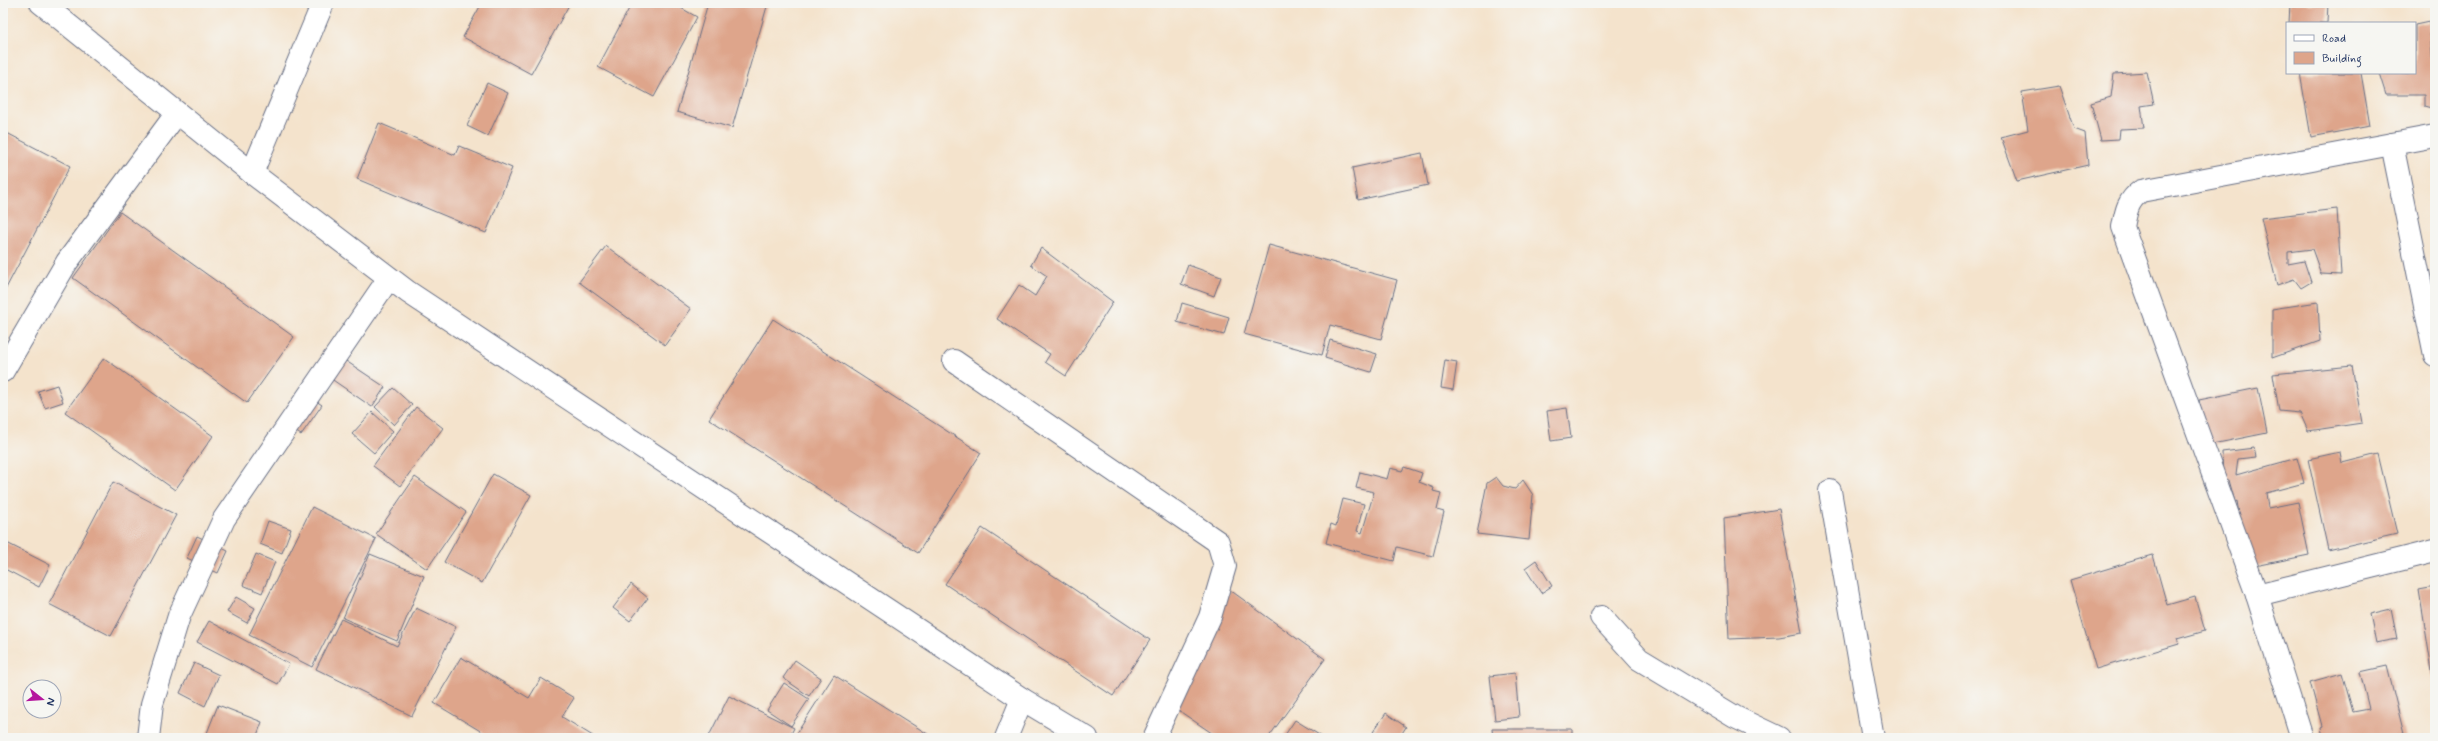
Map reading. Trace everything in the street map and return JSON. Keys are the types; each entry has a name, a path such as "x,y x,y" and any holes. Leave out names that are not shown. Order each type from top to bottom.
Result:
{"street":[{"path":"41,3 252,173 390,278 1022,699 1087,738"},
{"path":"252,173 323,3"},
{"path":"3,371 67,262 178,113"},
{"path":"2302,738 2257,595 2123,227 2126,210 2132,198 2142,191 2435,136"},
{"path":"2392,144 2435,355"},
{"path":"148,738 152,704 179,616 224,519 390,278"},
{"path":"954,361 1218,542 1225,566 1210,617 1154,738"},
{"path":"1830,490 1873,738"},
{"path":"2257,595 2435,551"},
{"path":"1601,618 1639,658 1735,717 1779,738"},
{"path":"1006,738 1022,699"}],"building":[{"path":"482,3 570,3 531,74 463,37"},
{"path":"632,3 672,3 697,17 654,97 598,67"},
{"path":"708,3 768,3 732,128 677,112"},
{"path":"2290,3 2328,3 2327,22 2289,22"},
{"path":"2429,22 2435,88 2435,109 2424,106 2424,95 2386,95 2379,74 2416,74 2416,25"},
{"path":"2147,72 2154,104 2141,106 2144,128 2120,129 2119,139 2101,140 2091,103 2111,97 2114,74"},
{"path":"2300,74 2361,74 2370,126 2311,137"},
{"path":"487,83 508,93 488,136 467,126"},
{"path":"2059,86 2074,129 2085,133 2088,165 2017,181 2001,137 2028,130 2022,92"},
{"path":"379,123 455,155 459,146 512,168 486,233 357,179"},
{"path":"7,133 70,166 3,294 3,141"},
{"path":"1422,153 1428,185 1358,200 1352,168"},
{"path":"2337,209 2341,275 2321,274 2312,249 2288,252 2288,264 2304,261 2311,282 2301,288 2294,279 2277,285 2261,218"},
{"path":"120,212 294,337 247,403 73,278"},
{"path":"1269,245 1397,280 1381,339 1330,325 1322,355 1244,334"},
{"path":"606,246 691,309 665,345 579,282"},
{"path":"1041,248 1113,302 1066,376 1045,362 1050,354 997,319 1019,285 1035,296 1047,276 1031,265"},
{"path":"1188,265 1221,277 1214,296 1181,284"},
{"path":"2318,302 2320,341 2272,358 2272,309"},
{"path":"1182,303 1229,317 1224,335 1177,322"},
{"path":"773,319 981,453 918,553 709,419"},
{"path":"1330,340 1377,354 1371,372 1325,358"},
{"path":"340,357 385,387 372,407 327,376"},
{"path":"104,358 213,436 175,490 65,412"},
{"path":"1445,360 1457,362 1453,390 1441,388"},
{"path":"2352,366 2362,423 2308,431 2300,413 2279,411 2273,374"},
{"path":"57,385 63,402 45,408 38,391"},
{"path":"393,388 412,405 394,425 375,407"},
{"path":"2258,388 2267,433 2208,445 2199,400"},
{"path":"303,392 322,405 301,435 283,423"},
{"path":"416,407 443,428 400,486 373,466"},
{"path":"1567,408 1571,438 1551,441 1547,411"},
{"path":"372,412 393,431 374,453 352,434"},
{"path":"2254,448 2256,457 2238,459 2236,475 2297,458 2304,483 2266,493 2268,508 2298,502 2309,555 2241,569 2230,516 2239,514 2237,501 2235,502 2229,480 2223,479 2222,452"},
{"path":"2340,452 2342,463 2378,454 2397,534 2328,550 2308,459"},
{"path":"1404,467 1422,473 1419,482 1434,488 1433,491 1441,493 1437,510 1444,512 1433,556 1397,547 1394,561 1326,543 1331,524 1336,526 1343,499 1364,504 1357,531 1362,533 1374,492 1356,488 1360,472 1387,479 1390,468 1402,471"},
{"path":"493,474 531,495 482,583 444,562"},
{"path":"415,477 466,512 427,569 376,534"},
{"path":"1496,477 1503,486 1515,489 1523,480 1533,495 1529,540 1477,534 1487,483"},
{"path":"113,482 176,515 111,636 49,604"},
{"path":"312,507 376,539 312,667 249,635"},
{"path":"1779,509 1802,633 1779,637 1729,639 1724,518"},
{"path":"268,521 291,529 282,553 260,544"},
{"path":"982,528 1150,640 1113,696 945,584"},
{"path":"197,536 228,551 218,573 187,558"},
{"path":"3,541 50,565 39,587 3,568"},
{"path":"256,554 275,562 262,593 243,585"},
{"path":"370,554 424,576 397,641 343,618"},
{"path":"2153,555 2167,605 2195,597 2205,631 2177,639 2179,644 2096,669 2070,580"},
{"path":"1536,560 1552,586 1541,593 1525,568"},
{"path":"631,584 648,598 630,621 613,608"},
{"path":"2435,587 2435,684 2434,684 2419,590"},
{"path":"1230,590 1325,659 1268,738 1219,738 1175,708"},
{"path":"236,597 255,608 247,623 227,612"},
{"path":"416,608 456,627 412,716 316,669 341,619 397,646"},
{"path":"2391,609 2397,639 2376,643 2370,614"},
{"path":"209,621 289,664 278,684 197,642"},
{"path":"461,657 529,698 541,678 574,698 562,717 596,738 492,738 434,703"},
{"path":"795,660 821,678 809,696 783,678"},
{"path":"194,663 219,675 205,706 180,693"},
{"path":"2387,666 2405,738 2322,738 2320,727 2322,726 2310,682 2342,673 2353,712 2369,709 2360,672"},
{"path":"1515,673 1519,717 1495,720 1490,676"},
{"path":"834,675 934,738 798,738 795,736"},
{"path":"784,683 809,699 791,726 767,710"},
{"path":"729,696 794,728 789,738 708,738"},
{"path":"218,705 262,722 256,738 205,738"},
{"path":"1386,713 1406,727 1399,738 1381,738 1373,732"},
{"path":"1295,720 1324,738 1283,738"},
{"path":"1492,729 1572,729 1572,738 1493,738"}]}
